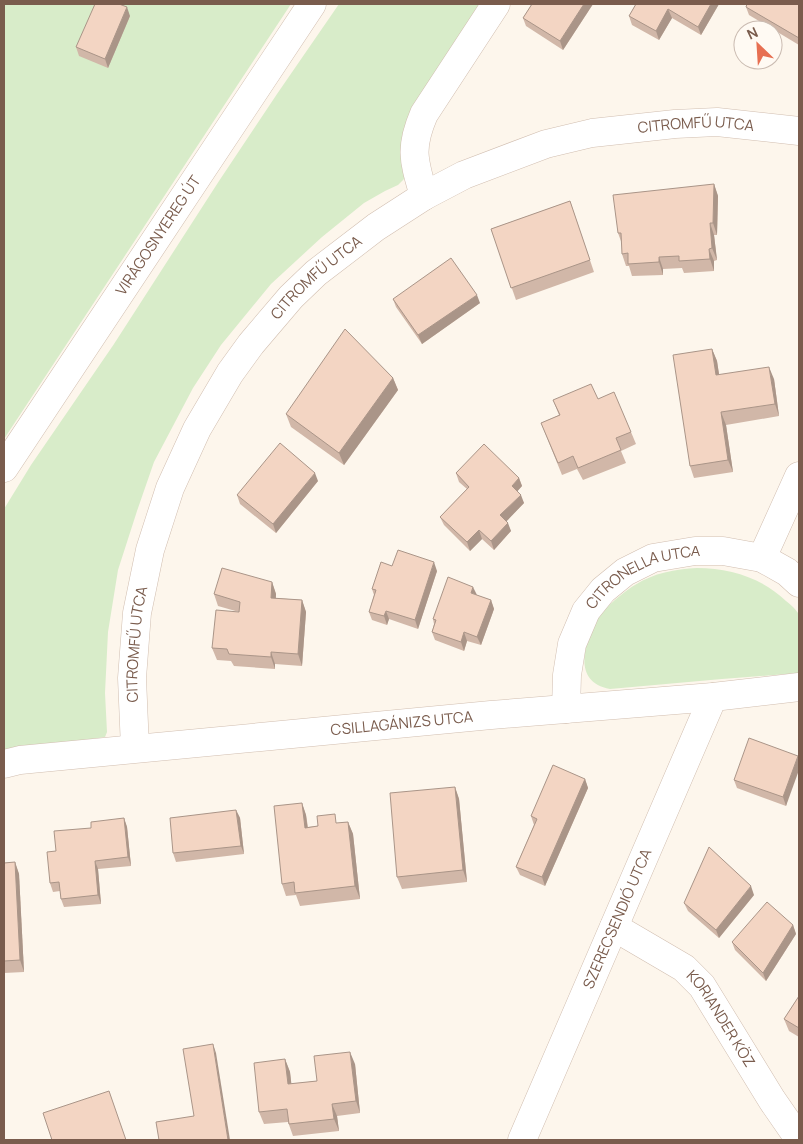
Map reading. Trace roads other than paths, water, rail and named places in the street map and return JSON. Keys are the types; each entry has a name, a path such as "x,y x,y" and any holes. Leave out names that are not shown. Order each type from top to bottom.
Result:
{"street":[{"name":"VIRÁGOSNYEREG ÚT","path":"4,468 312,4"},
{"path":"424,196 415,162 414,146 417,130 424,114 496,4"},
{"name":"CITROMFŰ UTCA","path":"135,748 132,678 137,613 150,550 170,488 196,429 230,373 251,344 291,297 316,273 349,246 424,196 464,175 546,144 592,133 717,122 799,131"},
{"path":"762,558 799,476"},
{"name":"CITRONELLA UTCA","path":"566,709 567,675 572,644 582,619 603,590 625,572 653,558 695,551 723,552 762,558 787,572 799,584"},
{"name":"CSILLAGÁNIZS UTCA","path":"4,764 20,760 135,748 566,709 713,698 799,688"},
{"name":"SZERECSENDIÓ UTCA","path":"522,1140 713,698"},
{"name":"KORIANDER KÖZ","path":"614,927 684,968 702,986 772,1100 799,1139"}]}
